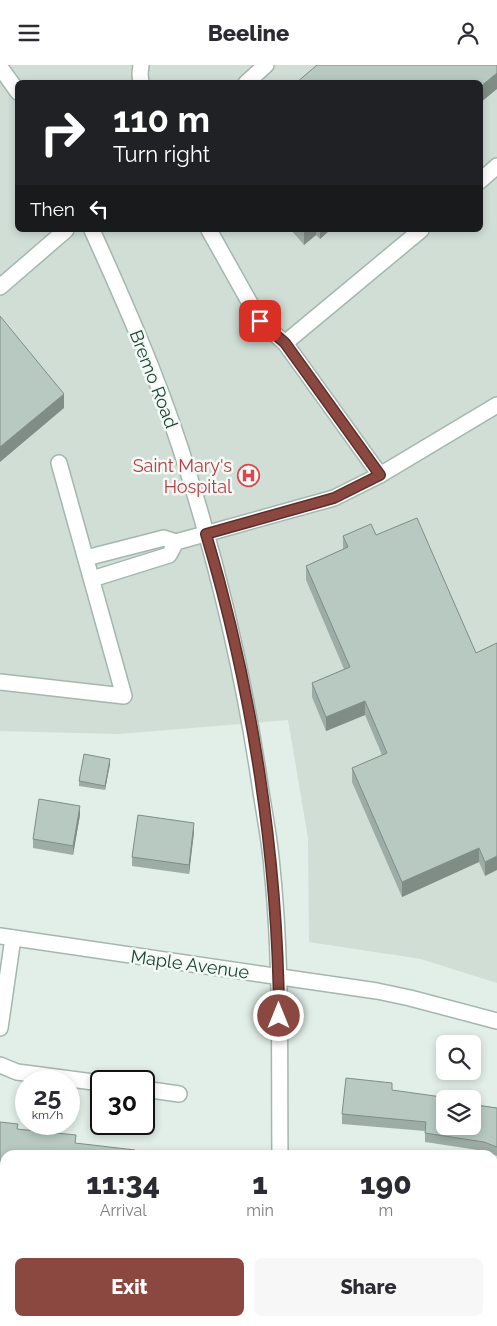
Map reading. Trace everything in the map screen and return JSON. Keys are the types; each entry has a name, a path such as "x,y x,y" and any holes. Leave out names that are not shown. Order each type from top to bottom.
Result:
{"street":[{"path":"141,65 142,80"},
{"path":"249,80 266,65"},
{"path":"0,67 15,88"},
{"path":"483,178 497,166"},
{"path":"0,287 64,232"},
{"name":"Bremo Road","path":"93,232 148,359 180,447 222,590 241,676 255,750 272,867 279,977 280,1150"},
{"path":"210,232 260,321 285,343 380,475"},
{"path":"285,343 419,232"},
{"path":"86,558 164,538 176,543 334,498 380,475 497,405"},
{"path":"0,682 124,696 60,463"},
{"path":"92,579 169,555 176,543"},
{"path":"0,1028 6,937"},
{"name":"Maple Avenue","path":"6,937 376,991 497,1021"},
{"path":"0,1065 17,1071 90,1081"},
{"path":"155,1091 179,1094"}],"shaded area":[{"name":"Saint Mary's Hospital","path":"0,65 497,65 497,983 421,959 309,942 308,838 288,720 118,734 0,731"}],"building":[{"path":"317,65 497,65 497,73 483,85 483,80 300,80"},
{"path":"0,316 64,394 0,447"},
{"path":"417,518 476,653 497,643 497,856 485,862 479,848 402,882 352,768 387,753 365,701 326,717 312,683 350,667 306,566 348,547 343,536 371,524 376,535"},
{"path":"84,754 110,759 105,786 79,781"},
{"path":"39,799 80,806 73,846 33,839"},
{"path":"138,815 194,823 189,865 132,857"},
{"path":"346,1078 392,1083 392,1090 436,1096 436,1135 425,1133 426,1122 342,1114"},
{"path":"481,1106 497,1108 497,1147 484,1142 438,1135 481,1135"},
{"path":"0,1122 15,1124 15,1135 76,1135 75,1143 135,1150 0,1150"}],"place":[{"name":"Saint Mary's Hospital","path":"248,475"}],"route":[{"path":"260,321 285,343 380,475 334,498 206,534 224,600 255,750 272,867 279,977 279,1016"}]}
